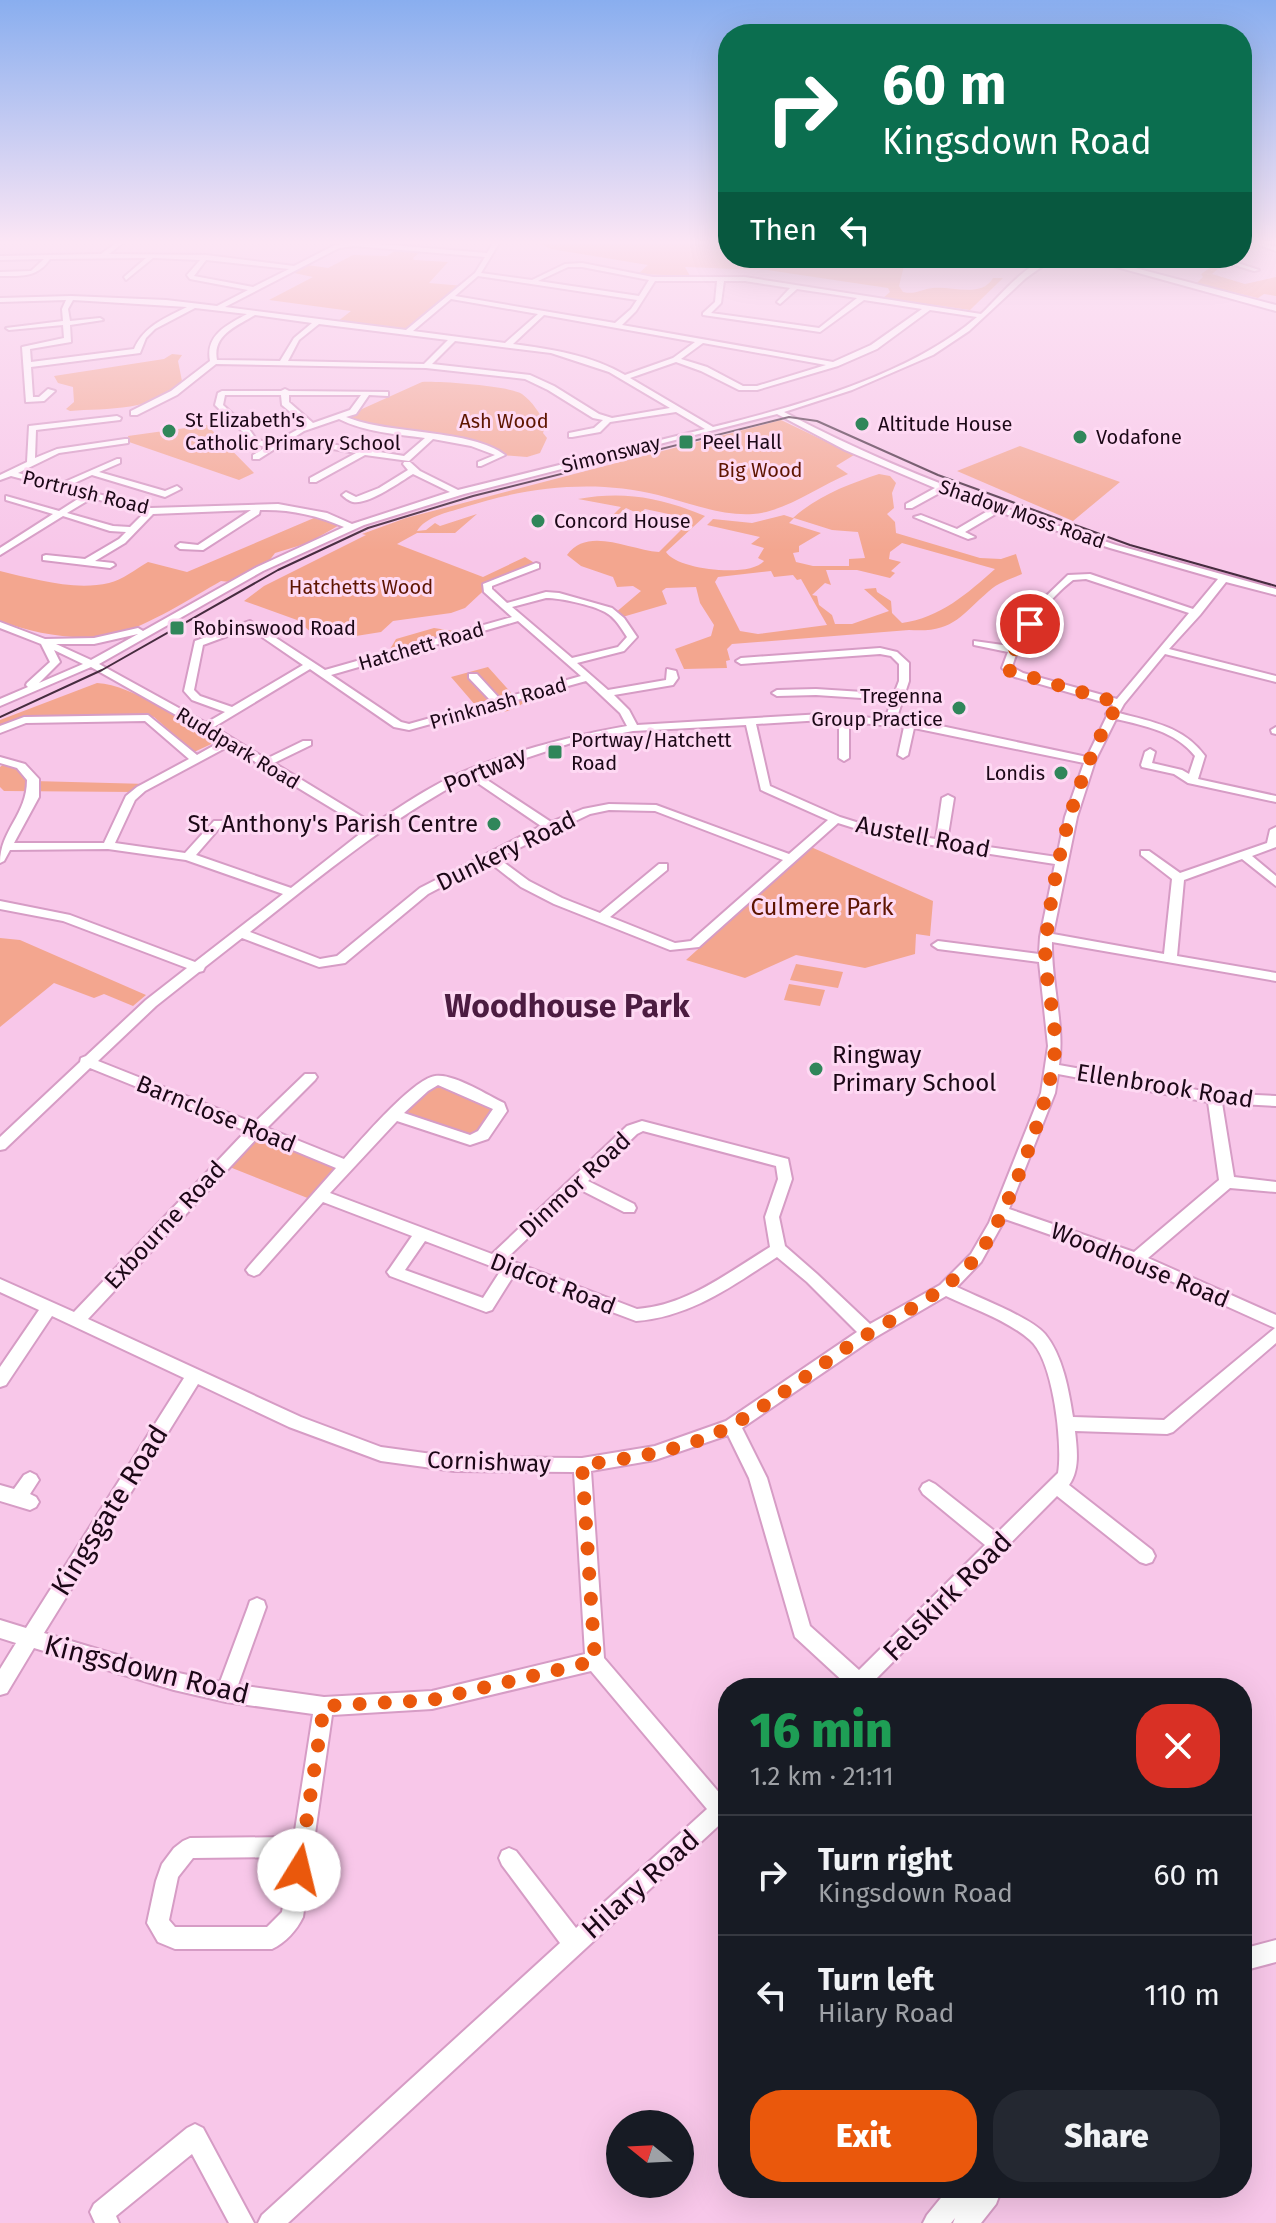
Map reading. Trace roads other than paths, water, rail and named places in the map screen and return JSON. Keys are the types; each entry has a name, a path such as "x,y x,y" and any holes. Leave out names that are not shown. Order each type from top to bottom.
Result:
{"street":[{"path":"43,344 28,346 29,400 44,401 51,391"},
{"path":"26,365 137,351 140,344"},
{"path":"213,344 214,362"},
{"path":"282,365 293,344"},
{"path":"426,366 448,344"},
{"path":"496,344 552,351 593,363 626,377 712,430"},
{"path":"626,377 676,360 697,344"},
{"path":"717,344 835,364"},
{"path":"676,360 748,389 835,364 878,344"},
{"name":"Simonsway","path":"148,630 306,547 352,527 458,494 778,412 917,361 946,344"},
{"path":"134,413 174,393 214,362 426,366 527,377 596,416 609,419 624,420 678,409"},
{"path":"290,379 295,365"},
{"path":"285,391 285,403 311,425"},
{"path":"273,447 253,441 249,433 219,405 218,398 222,393 385,394"},
{"path":"256,457 311,425 342,418 360,406 367,393"},
{"name":"Shadow Moss Road","path":"778,412 853,451 943,487 1276,592"},
{"path":"31,462 32,428 117,418"},
{"path":"342,418 430,438 480,445 501,455 481,464"},
{"path":"572,435 597,430 609,419"},
{"path":"287,439 406,459 430,438"},
{"path":"0,478 31,462 81,446 125,441"},
{"path":"299,473 316,478 362,453"},
{"path":"406,459 412,471 435,479 458,494"},
{"path":"60,487 109,462 117,461"},
{"path":"356,500 382,490 412,471"},
{"path":"91,472 165,494 177,489"},
{"name":"Portrush Road","path":"10,473 151,511 255,506 309,512 352,527"},
{"path":"909,506 943,487"},
{"path":"2,549 90,495"},
{"path":"346,495 365,505"},
{"path":"9,498 113,529 133,530"},
{"path":"200,548 243,523 256,512 255,506"},
{"path":"958,532 1001,507"},
{"path":"88,561 122,541 151,511"},
{"path":"918,517 971,537"},
{"path":"243,523 255,527"},
{"path":"180,546 213,553"},
{"path":"46,558 110,565"},
{"name":"Hatchett Road","path":"536,566 488,584 487,590 606,693 625,712 633,728"},
{"path":"1119,703 1010,671 1006,665 1042,607 1071,577 1093,578 1197,613"},
{"name":"Cornishway","path":"0,1285 320,1433 381,1454 454,1464 582,1465 655,1453 732,1426 868,1333 946,1289 976,1258 1002,1212 1040,1117 1054,1069 1054,1024 1044,959 1046,937 1060,861 1090,761 1119,703 1224,578"},
{"path":"506,606 556,595 609,610 621,620 632,637 621,649 569,662"},
{"name":"Hatchett Road","path":"323,674 519,618"},
{"name":"Prinknash Road","path":"232,711 196,698 189,691 195,648 203,640 250,624 403,727 423,725 496,700 586,678"},
{"path":"0,625 44,641 94,641 148,630"},
{"path":"4,702 90,664 92,658 148,630"},
{"path":"4,702 30,685 55,662 44,641"},
{"name":"Ruddpark Road","path":"44,641 205,728 374,829"},
{"path":"977,643 1015,650"},
{"path":"1164,651 1276,679"},
{"path":"741,661 889,652 904,663 904,681 890,721"},
{"path":"30,685 90,664"},
{"path":"205,728 310,665"},
{"path":"606,693 669,683 673,678 671,671"},
{"path":"473,676 496,700"},
{"path":"777,693 828,692 898,697"},
{"path":"1111,714 1170,731 1188,741 1200,756 1192,781"},
{"path":"0,730 24,720 148,718 194,758"},
{"path":"844,718 844,758"},
{"name":"Portway","path":"1,1142 151,1003 374,829 423,797 470,773 569,740 633,728 750,720 844,718 910,724 1090,761"},
{"name":"Austell Road","path":"750,720 765,788 836,819 886,835 1060,861"},
{"path":"903,755 910,724"},
{"path":"108,846 130,798 194,758 228,742"},
{"path":"264,764 307,743"},
{"path":"1150,752 1144,770 1178,772 1192,781 1276,799"},
{"path":"0,760 21,766 33,779 33,797 0,859"},
{"path":"470,773 550,827"},
{"path":"941,844 948,798"},
{"name":"Dunkery Road","path":"243,934 319,963 341,960 424,891 550,827 587,811 609,807 656,808 789,858"},
{"path":"491,858 543,894 674,947 686,948 695,944 836,819"},
{"path":"188,857 218,823"},
{"path":"1178,878 1272,845 1276,830"},
{"path":"8,847 108,846 188,857 293,893"},
{"path":"1145,853 1178,878"},
{"path":"1245,856 1276,882"},
{"path":"603,917 663,867"},
{"path":"1170,958 1178,878"},
{"path":"0,905 66,918 199,968"},
{"path":"1046,937 1276,977"},
{"path":"938,945 1044,959"},
{"name":"Barnclose Road","path":"86,1061 346,1166"},
{"name":"Ellenbrook Road","path":"1054,1069 1214,1098 1276,1101"},
{"name":"Exbourne Road","path":"77,1320 254,1131 310,1077"},
{"path":"254,1270 346,1166 395,1115 427,1083 439,1080 499,1106 500,1111 483,1135 470,1140 395,1115"},
{"path":"1214,1098 1227,1182"},
{"name":"Dinmor Road","path":"494,1261 632,1130 642,1126 783,1163 785,1179 772,1217 778,1249"},
{"path":"577,1182 629,1208"},
{"path":"1136,1259 1227,1182 1276,1187"},
{"name":"Didcot Road","path":"321,1195 636,1315 654,1316 680,1308 778,1249"},
{"name":"Woodhouse Road","path":"1002,1212 1136,1259 1276,1322"},
{"path":"422,1234 395,1272 486,1306 510,1268"},
{"path":"778,1249 868,1333"},
{"name":"Felskirk Road","path":"865,1678 1057,1486 1066,1476 1070,1463 1067,1424 1049,1356 1039,1337 946,1289"},
{"path":"0,1380 49,1308"},
{"path":"1067,1424 1167,1427 1276,1334"},
{"name":"Kingsgate Road","path":"0,1686 195,1375"},
{"name":"Felskirk Road","path":"732,1426 758,1478 802,1631 849,1678"},
{"path":"582,1465 595,1661"},
{"path":"16,1498 30,1480"},
{"path":"1057,1486 1146,1556"},
{"path":"929,1489 998,1544"},
{"path":"226,1693 257,1607"},
{"name":"Kingsdown Road","path":"0,1629 226,1693 324,1706 432,1700 595,1661"},
{"name":"Hilary Road","path":"595,1661 718,1806"},
{"path":"303,1847 190,1848 179,1855 168,1869 158,1923 166,1934 175,1938 272,1938 292,1917 303,1847 324,1706"},
{"name":"Hilary Road","path":"270,2223 718,1813"},
{"path":"509,1858 574,1943"},
{"path":"1252,1957 1276,1951"},
{"path":"107,2223 102,2212 195,2136 242,2223"},
{"path":"935,2223 956,2198"},
{"path":"965,2223 986,2198"}],"tram line":[{"path":"0,717 102,670 278,570 368,528 473,496 789,417 817,421 938,475 1130,545 1276,586"}],"place":[{"name":"Altitude House","path":"862,424"},
{"name":"St Elizabeth's Catholic Primary School","path":"169,431"},
{"name":"Vodafone","path":"1080,437"},
{"name":"Peel Hall","path":"686,442"},
{"name":"Concord House","path":"538,521"},
{"name":"Robinswood Road","path":"177,628"},
{"name":"Tregenna Group Practice","path":"959,708"},
{"name":"Portway/Hatchett Road","path":"555,752"},
{"name":"Londis","path":"1061,773"},
{"name":"St. Anthony's Parish Centre","path":"494,824"},
{"name":"Ringway Primary School","path":"816,1069"}],"district":[{"name":"Woodhouse Park","path":"567,1006"}],"park label":[{"name":"Ash Wood","path":"504,421"},
{"name":"Big Wood","path":"760,470"},
{"name":"Hatchetts Wood","path":"361,587"},
{"name":"Culmere Park","path":"822,907"}]}
